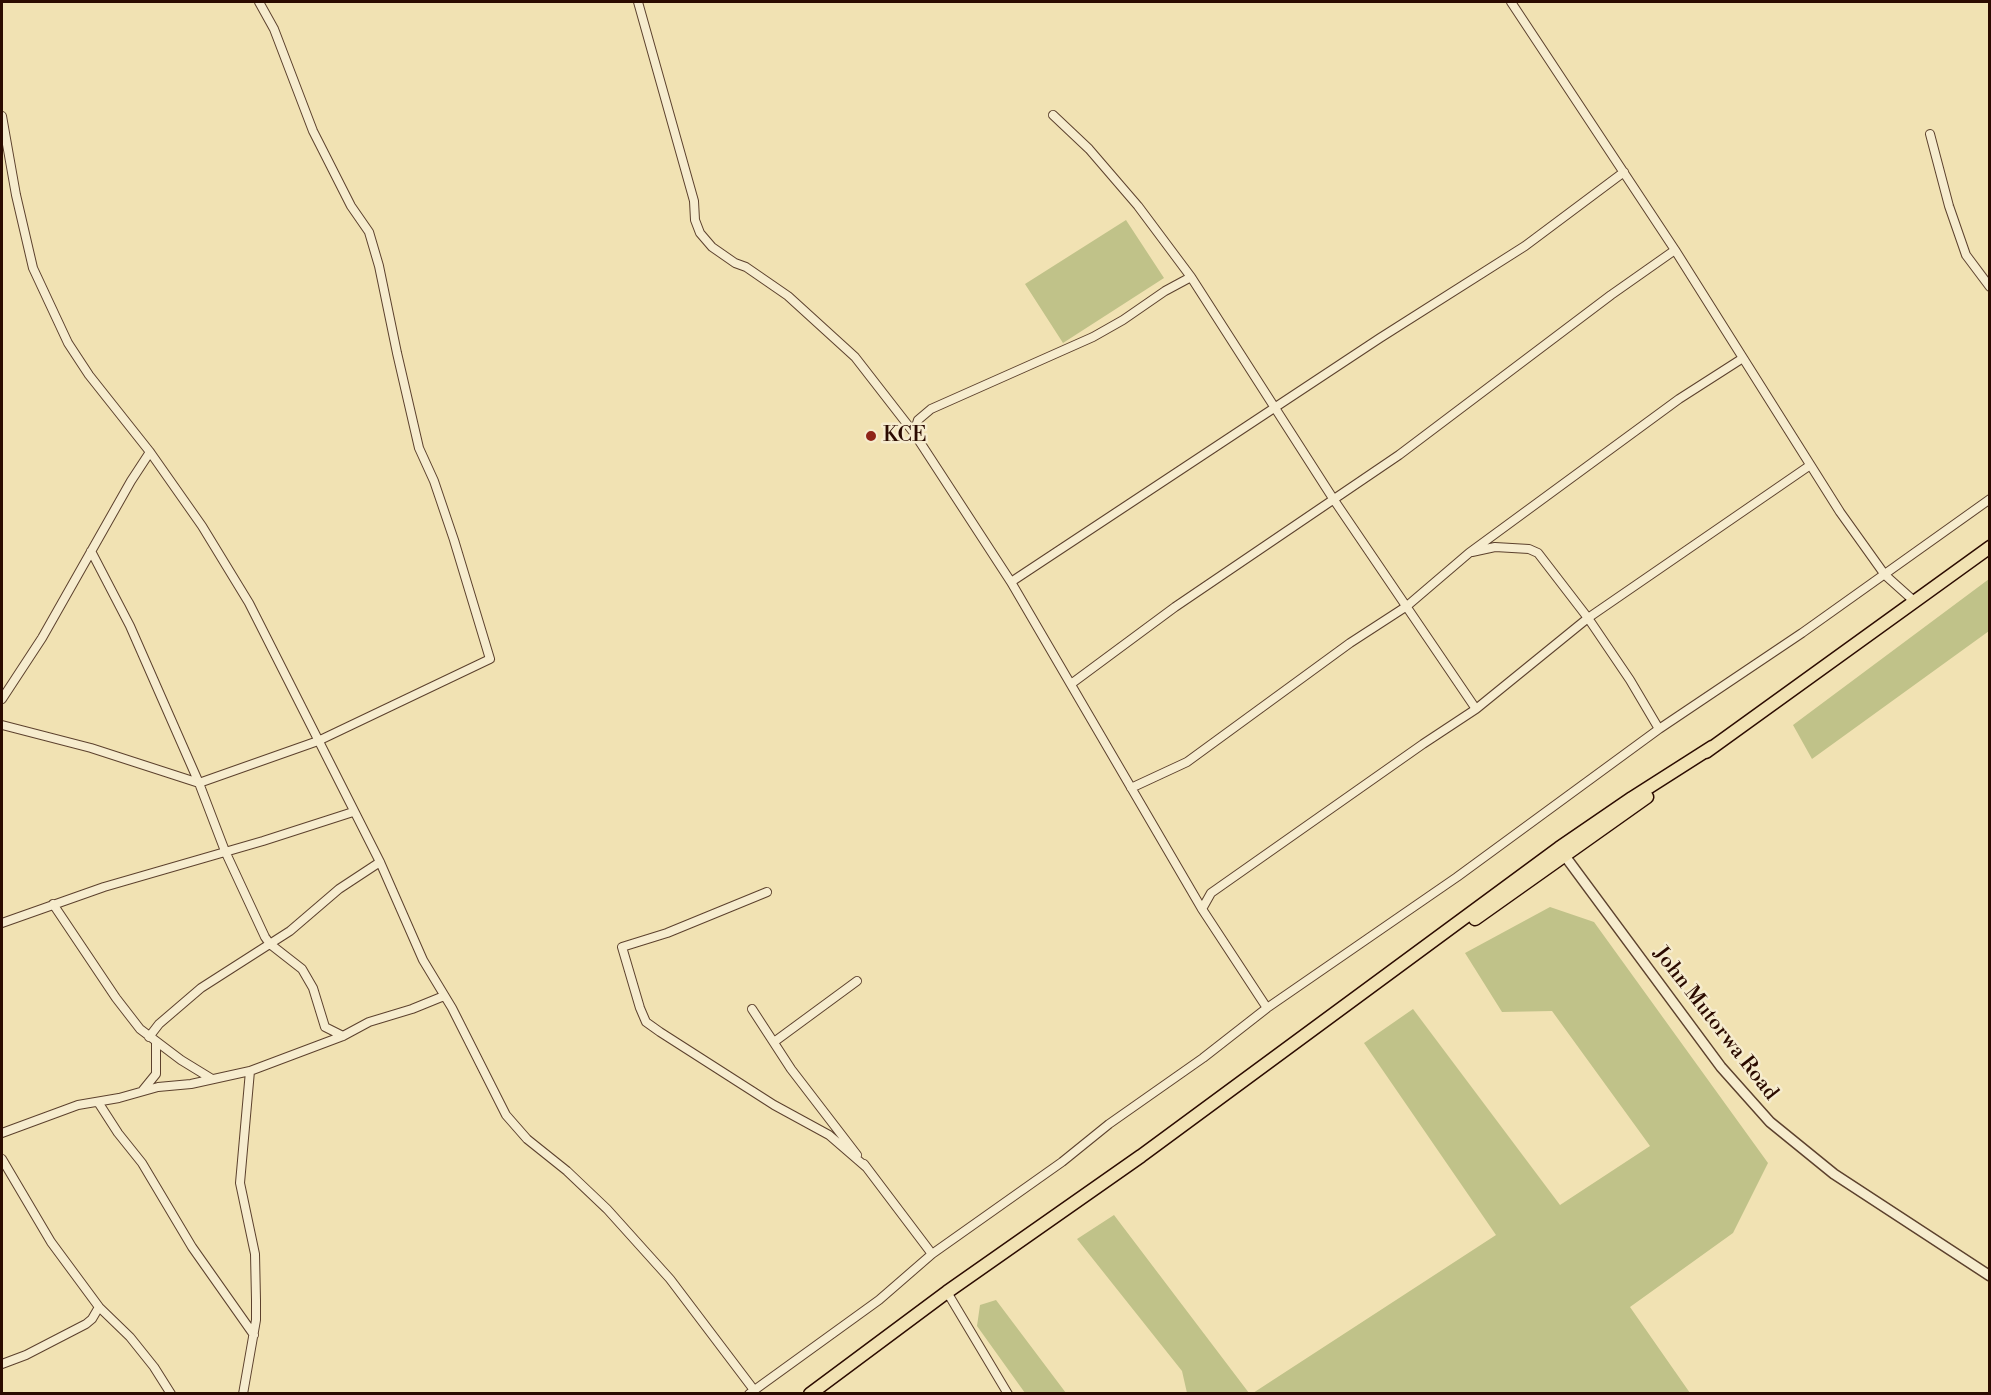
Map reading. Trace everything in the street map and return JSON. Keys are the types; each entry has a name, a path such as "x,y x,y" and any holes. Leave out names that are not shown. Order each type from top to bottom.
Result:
{"highway":[{"path":"810,1394 947,1292 1141,1156 1395,969 1562,852 1632,798 1712,747 1989,547"}],"street":[{"path":"2,724 91,748 199,783 318,741 490,659 454,540 434,481 419,448 379,266 369,232 351,206 325,150 313,131 274,29 260,2"},
{"path":"638,2 692,192 695,220 700,233 728,258 746,267 788,296 855,357 900,413 1011,582 1202,909 1268,1008"},
{"path":"1511,2 1675,250 1809,466 1885,575 1914,601"},
{"path":"1053,115 1089,149 1138,206 1191,277 1334,500 1476,709"},
{"path":"2,116 16,195 33,268 68,343 89,375 150,452 202,526 249,603 380,862 423,960 452,1008 506,1115 527,1139 607,1209 670,1279 751,1392 879,1300 932,1254 1062,1162 1109,1124 1203,1058 1268,1008 1447,884 1659,729 1885,575 1989,499"},
{"path":"1930,134 1948,206 1966,255 1989,287"},
{"path":"1011,582 1525,246 1624,172"},
{"path":"1071,684 1175,607 1334,500 1442,423 1611,295 1675,250"},
{"path":"914,433 918,420 931,409 1093,337 1191,277"},
{"path":"1131,788 1187,762 1350,643 1407,606 1469,553 1678,399 1743,358"},
{"path":"2,699 42,638 130,481 150,452"},
{"path":"1202,909 1211,893 1476,709 1588,618 1809,466"},
{"path":"1469,553 1495,547 1529,549 1538,553 1588,618 1630,680 1659,729"},
{"path":"91,550 130,626 199,783 225,851 270,944 302,969 313,988 325,1027 343,1036"},
{"path":"2,923 53,904 353,812"},
{"name":"John Mutorwa Road","path":"1562,852 1721,1067 1770,1122 1834,1174 1989,1276"},
{"path":"142,1091 156,1074 153,1039 159,1024 201,988 290,931 339,889 380,862"},
{"path":"767,892 667,933 622,947 640,1008 646,1022 660,1032 774,1105 829,1135 866,1167"},
{"path":"53,904 116,998 153,1039 212,1079"},
{"path":"774,1042 857,981"},
{"path":"2,1133 78,1105 119,1098 158,1087 191,1084 250,1071 343,1036 369,1022 412,1009 444,996"},
{"path":"752,1009 818,1106 932,1254"},
{"path":"243,1394 254,1335 256,1300 255,1254 240,1183 250,1071"},
{"path":"98,1102 118,1133 142,1163 192,1247 254,1335"},
{"path":"2,1159 51,1242 99,1307 137,1345 171,1394"},
{"path":"947,1292 1008,1394"},
{"path":"2,1364 26,1355 86,1324 92,1320 99,1307"}],"green space":[{"path":"1126,220 1164,278 1063,343 1025,284"},
{"path":"1989,579 1989,631 1812,759 1793,725"},
{"path":"1550,907 1594,922 1768,1163 1733,1233 1630,1307 1690,1393 1253,1393 1496,1235 1364,1043 1413,1009 1560,1205 1650,1146 1552,1011 1502,1012 1465,953"},
{"path":"1114,1215 1249,1393 1187,1393 1182,1371 1077,1239"},
{"path":"996,1300 1066,1393 1025,1393 977,1326 980,1305"}],"place":[{"name":"KCE","path":"871,436"}]}
